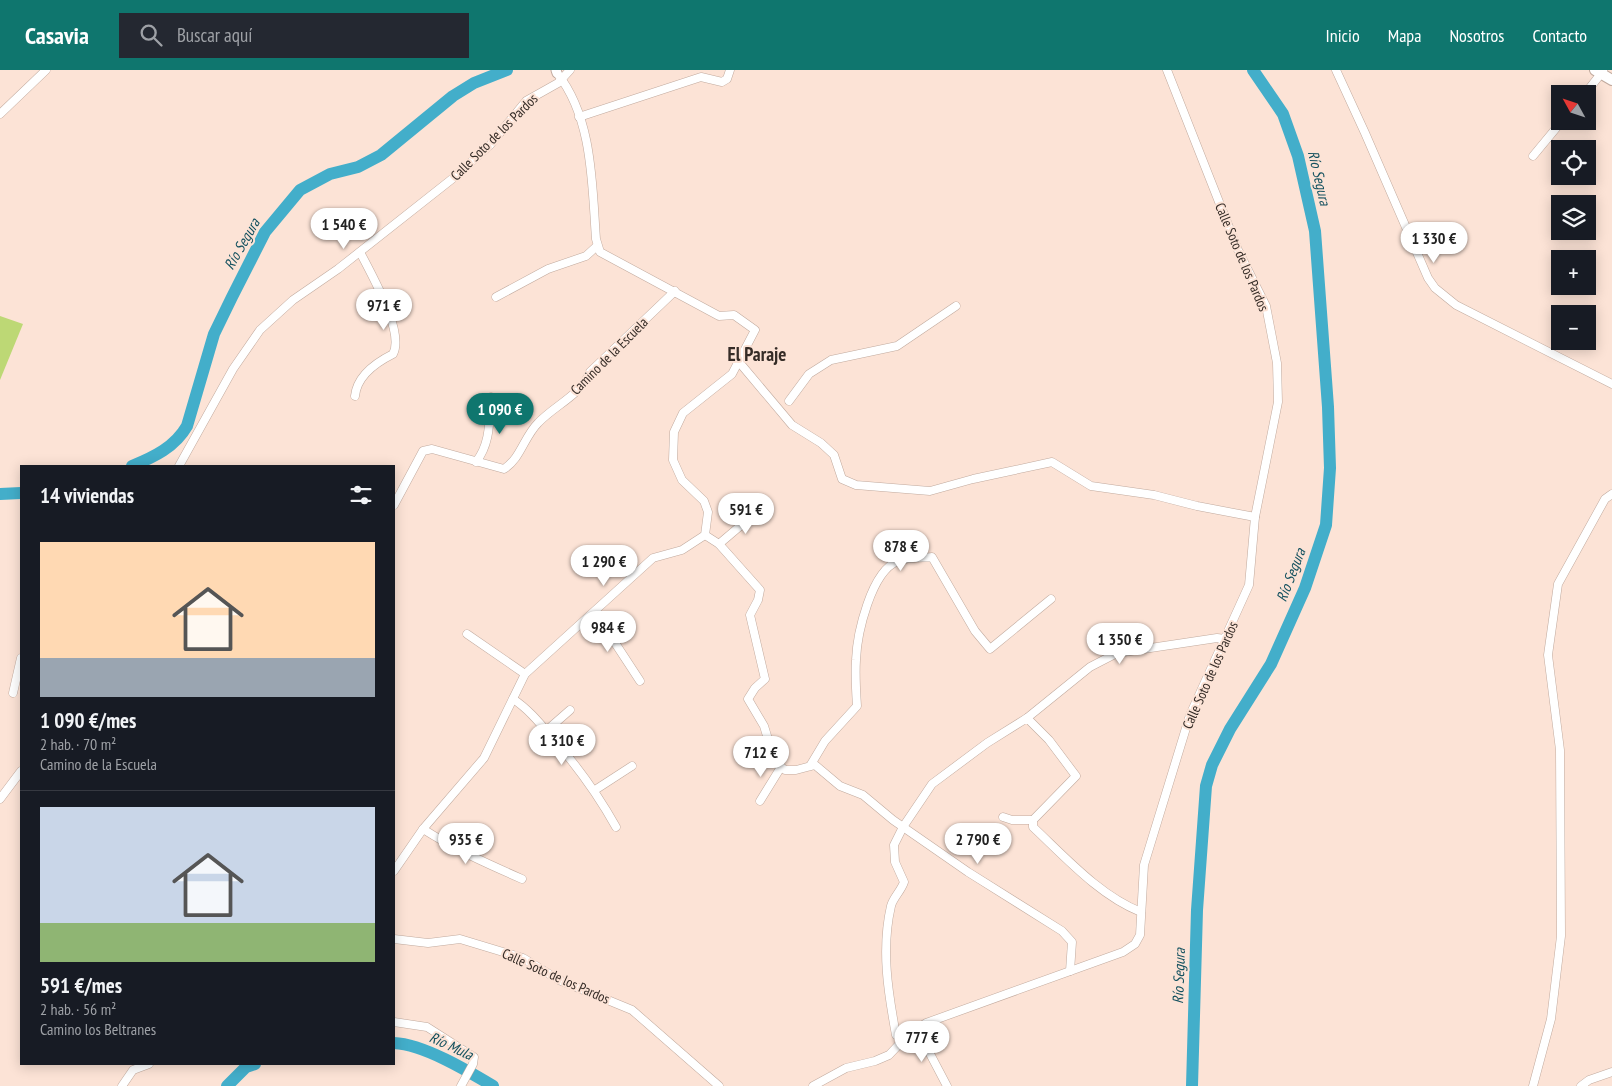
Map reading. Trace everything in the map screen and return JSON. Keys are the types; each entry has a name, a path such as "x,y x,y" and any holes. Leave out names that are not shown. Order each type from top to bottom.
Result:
{"main road":[{"path":"1600,71 1612,80"}],"street":[{"path":"0,114 46,70"},
{"name":"Calle Soto de los Pardos","path":"180,465 232,369 260,330 293,300 360,252 452,179 490,145 526,101 558,74 570,70"},
{"path":"579,117 701,77 722,82 727,79 730,70"},
{"name":"Calle Soto de los Pardos","path":"813,1086 846,1068 875,1062 889,1055 907,1036 926,1023 1123,952 1134,944 1140,935 1144,865 1190,715 1249,585 1255,517 1278,402 1277,363 1266,306 1238,250 1166,70"},
{"path":"1336,70 1366,133 1428,278 1435,288 1456,305 1612,384"},
{"path":"1591,85 1600,71"},
{"path":"558,74 585,132 597,246 600,252 719,316 734,315 755,330 732,374 682,413 674,432 673,460 682,480 704,500 708,512 705,536"},
{"path":"1533,156 1555,130"},
{"path":"496,297 548,269 586,256 597,246"},
{"path":"355,396 360,383 369,370 379,361 393,354 397,337 393,321 360,252"},
{"name":"Camino de la Escuela","path":"395,503 422,451 432,449 504,469 513,464 537,424 585,383 590,372 675,291"},
{"path":"788,401 809,374 831,360 897,346 956,306"},
{"path":"739,362 792,425 821,443 834,455 842,479 856,485 930,491 973,479 1052,462 1091,486 1154,495 1197,506 1255,517"},
{"path":"476,462 482,454 489,435 491,397"},
{"path":"1532,1086 1551,1019 1561,936 1560,750 1548,654 1555,602 1558,584 1605,499 1612,494"},
{"path":"719,544 759,510"},
{"path":"705,536 719,544 760,590 758,600 750,615 765,679 755,688 748,699 764,726 775,762 784,770 796,770 816,765 840,786 863,795 903,827 968,872 1062,931 1072,942 1070,971"},
{"path":"395,870 423,829 484,758 525,674 653,558 682,550 705,536"},
{"path":"810,766 825,741 857,706 856,659 862,624 873,590 884,569 898,561 932,556 974,631 990,649 1051,599"},
{"path":"593,613 602,623 640,681"},
{"path":"466,634 525,674"},
{"path":"907,1036 896,1035 889,1000 885,955 892,904 901,892 904,882 895,862 894,845 903,827 932,784 987,743 1027,718 1090,667 1117,654 1218,638 1226,639"},
{"path":"13,693 20,662"},
{"path":"513,698 525,706 595,790 616,827"},
{"path":"546,731 570,710"},
{"path":"1027,718 1049,740 1076,776 1033,820 1033,827 1087,876 1126,906 1141,912"},
{"path":"595,790 632,766"},
{"path":"760,801 781,767"},
{"path":"0,799 20,772"},
{"path":"1003,818 1033,820"},
{"path":"423,829 451,847 522,879"},
{"name":"Calle Soto de los Pardos","path":"395,939 428,943 460,939 523,958 559,980 632,1010 719,1086"},
{"path":"395,1022 427,1027 474,1057 464,1085"},
{"path":"917,1029 947,1086"},
{"path":"122,1086 133,1070 146,1065"},
{"path":"1582,1086 1589,1080 1612,1072"}],"green space":[{"path":"0,316 23,324 0,380"}],"waterway":[{"name":"Río Segura","path":"134,465 170,446 187,426 214,334 265,232 300,190 330,174 358,167 381,155 453,96 474,83 507,70"},
{"name":"Río Segura","path":"1192,1086 1197,910 1206,786 1212,765 1230,729 1271,664 1305,588 1326,525 1330,468 1328,407 1315,231 1298,156 1283,114 1253,70"},
{"name":"Río Segura","path":"0,494 20,493"},
{"name":"Río Mula","path":"395,1043 431,1053 493,1086"},
{"name":"Río Mula","path":"227,1086 246,1067 252,1065"}],"district":[{"name":"El Paraje","path":"757,354"}]}
